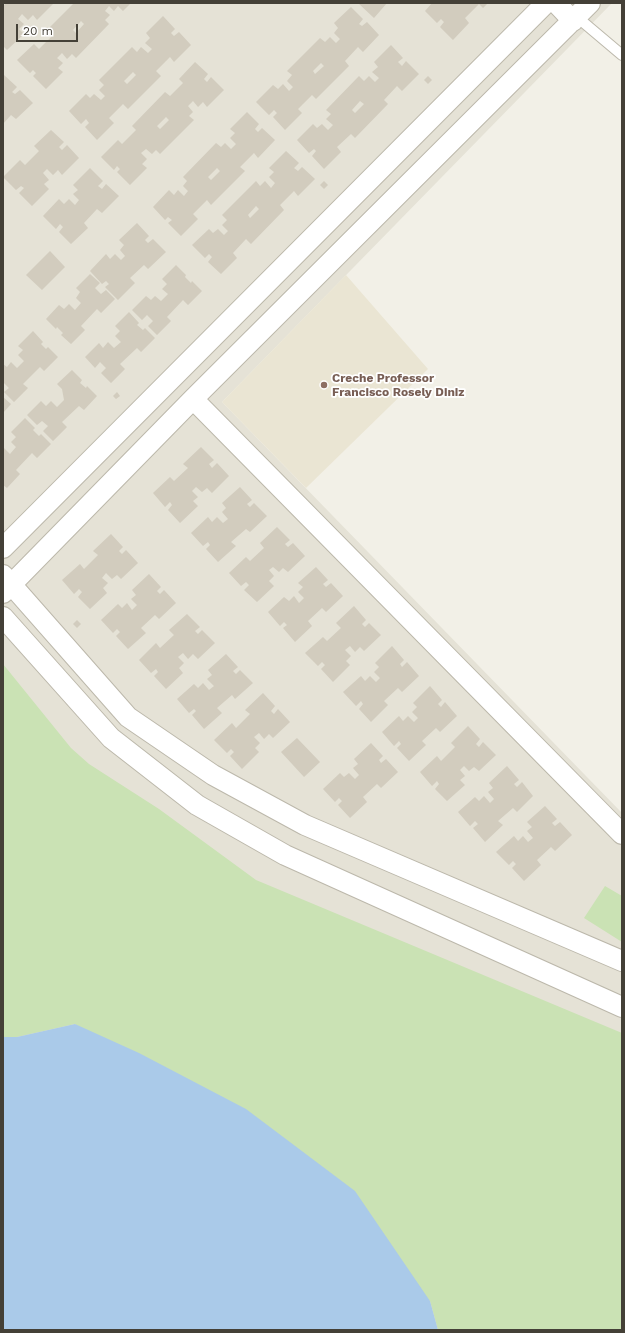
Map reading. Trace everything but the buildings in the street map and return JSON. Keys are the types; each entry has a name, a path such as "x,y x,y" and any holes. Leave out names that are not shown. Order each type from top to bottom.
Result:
{"street":[{"path":"3,548 546,3"},
{"path":"556,3 580,14 6,584 128,717 213,775 305,825 622,961"},
{"path":"193,399 622,834"},
{"path":"3,617 111,738 197,805 285,855 622,1007"},
{"path":"111,738 128,717"}],"lane":[{"path":"580,14 622,55"}],"shaded area":[{"path":"3,3 612,3 222,402 622,813 622,1330 3,1330"},
{"name":"Creche Professor Francisco Rosely Diniz","path":"346,275 428,369 306,488 222,402"}],"green space":[{"path":"3,664 71,748 89,764 159,809 256,880 622,1033 622,1330 438,1330 430,1301 75,1024 17,1037 3,1037"},
{"path":"605,886 622,896 622,942 584,918"}],"water":[{"path":"75,1024 139,1053 246,1109 355,1191 430,1301 438,1330 3,1330 3,1037 17,1037"}],"place":[{"name":"Creche Professor Francisco Rosely Diniz","path":"324,385"}]}
